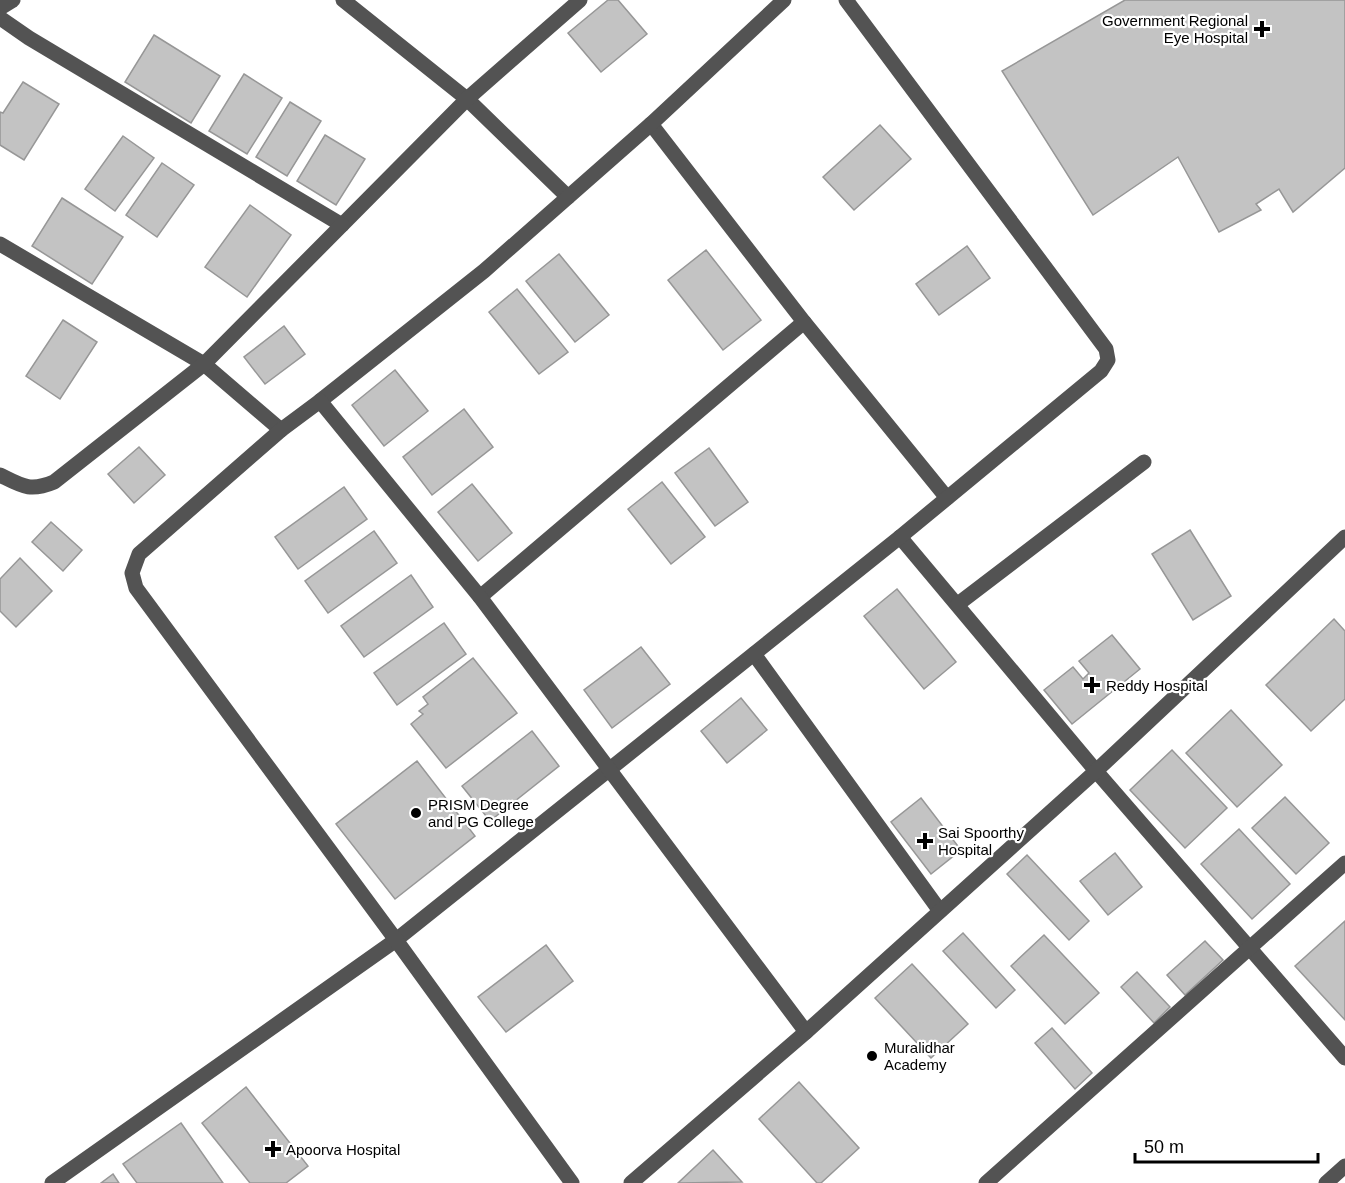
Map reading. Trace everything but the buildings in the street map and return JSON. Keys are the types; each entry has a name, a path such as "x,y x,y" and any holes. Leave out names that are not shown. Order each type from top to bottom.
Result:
{"street":[{"path":"0,8 13,0"},
{"path":"343,0 467,99 568,197"},
{"path":"2,480 26,488 40,488 54,482 204,364 467,99 580,0"},
{"path":"564,1180 396,940 136,588 132,573 139,554 281,430 484,271 651,124 784,0"},
{"path":"52,1183 396,940 900,537 1101,371 1108,360 1106,350 846,0"},
{"path":"0,18 29,38 342,225"},
{"path":"651,124 804,322 947,498"},
{"path":"0,244 204,364 281,430"},
{"path":"480,597 804,322"},
{"path":"320,401 480,597 806,1032"},
{"path":"958,604 1144,462"},
{"path":"900,537 1096,771 1345,1058"},
{"path":"631,1183 806,1032 1096,771 1345,537"},
{"path":"754,654 940,911"},
{"path":"986,1183 1345,863"},
{"path":"1326,1183 1345,1166"}],"place":[{"name":"Government Regional Eye Hospital","path":"1262,29"},
{"name":"Reddy Hospital","path":"1092,685"},
{"name":"PRISM Degree and PG College","path":"416,813"},
{"name":"Sai Spoorthy Hospital","path":"925,841"},
{"name":"Muralidhar Academy","path":"872,1056"},
{"name":"Apoorva Hospital","path":"273,1149"}]}
